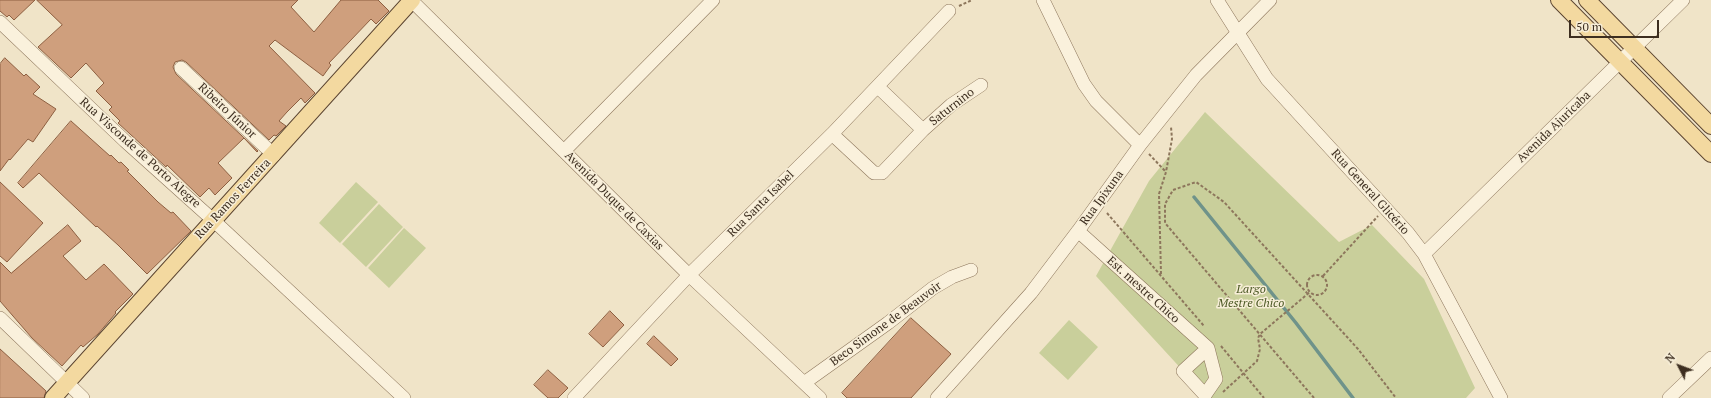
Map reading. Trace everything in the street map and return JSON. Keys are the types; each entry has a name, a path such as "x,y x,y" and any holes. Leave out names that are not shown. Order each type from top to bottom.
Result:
{"main road":[{"name":"Rua Ramos Ferreira","path":"53,398 213,220 274,155 412,0"},
{"path":"1559,0 1711,154"},
{"path":"1587,0 1711,126"}],"street":[{"name":"Avenida Duque de Caxias","path":"412,0 689,275 820,398"},
{"path":"564,151 713,0"},
{"path":"1043,0 1084,84 1096,101 1140,145"},
{"name":"Rua General Glicério","path":"1217,0 1267,79 1408,233 1424,254 1501,398"},
{"name":"Rua Ipixuna","path":"937,398 1032,293 1140,145 1196,75 1237,31 1270,0"},
{"name":"Avenida Ajuricaba","path":"1424,254 1634,49 1682,0"},
{"name":"Rua Santa Isabel","path":"574,398 689,275 832,134 949,11"},
{"name":"Rua Visconde de Porto Alegre","path":"0,22 120,136 213,220 404,398"},
{"name":"Ribeiro Júnior","path":"181,68 274,155"},
{"name":"Saturnino","path":"832,134 869,169 878,174 882,173 923,130 951,105 981,85"},
{"name":"Saturnino","path":"878,87 923,130"},
{"name":"Est. mestre Chico","path":"1078,231 1213,345"},
{"name":"Beco Simone de Beauvoir","path":"804,383 888,323 933,288 952,277 971,270"},
{"path":"0,318 83,398"},
{"path":"1669,398 1711,358"}],"path":[{"path":"1161,276 1159,194 1166,172 1172,139 1172,128 1163,115"},
{"path":"1140,145 1166,172"},
{"path":"1314,398 1165,223 1165,204 1173,190 1196,182 1224,202 1358,349 1396,398"},
{"path":"1098,203 1207,330"},
{"path":"1323,276 1385,208"},
{"path":"1317,274 1323,276 1328,281 1328,288 1324,293 1318,295 1312,294 1307,288 1307,282 1311,276 1317,274"},
{"path":"1222,393 1257,360 1260,349 1258,338 1261,334 1310,292"},
{"path":"1213,345 1244,373 1264,398"}],"green space":[{"name":"Largo Mestre Chico","path":"1205,112 1339,242 1372,225 1424,279 1475,388 1466,398 1208,398 1096,276 1149,181"},
{"path":"356,182 378,202 340,243 319,223"},
{"path":"379,204 403,227 366,267 342,244"},
{"path":"404,228 426,248 389,288 368,268"},
{"path":"1069,320 1098,347 1068,380 1039,353"}],"building":[{"path":"0,0 35,0 14,20 9,15 7,17 0,11"},
{"path":"37,0 298,0 291,7 314,32 341,0 378,0 389,11 376,24 371,19 329,63 331,65 323,76 275,40 269,46 315,93 305,103 301,98 287,112 279,121 286,126 276,136 274,135 269,140 186,62 182,60 175,62 173,67 176,74 258,151 257,152 244,138 218,163 232,178 215,195 209,188 200,197 167,165 166,167 118,123 120,121 109,110 112,107 96,91 104,83 86,63 71,78 38,47 62,25"},
{"path":"5,58 24,76 26,74 40,87 33,94 56,109 33,142 28,139 0,171 0,64"},
{"path":"71,121 110,156 111,155 119,163 121,162 129,170 127,171 158,202 171,213 173,212 191,231 147,274 118,245 97,226 96,227 39,173 23,188 18,183"},
{"path":"0,182 43,223 7,262 0,256"},
{"path":"68,225 81,241 63,256 86,280 104,264 133,294 115,312 116,313 98,334 83,347 81,345 62,366 32,338 0,301 0,262 11,273"},
{"path":"610,311 624,325 603,347 589,334"},
{"path":"911,318 951,354 911,398 847,398 842,393"},
{"path":"654,336 678,359 671,366 647,344"},
{"path":"0,349 46,391 44,398 0,398"},
{"path":"548,370 568,388 558,398 548,398 534,385"}],"waterway":[{"path":"1194,197 1296,323 1353,398"}]}
